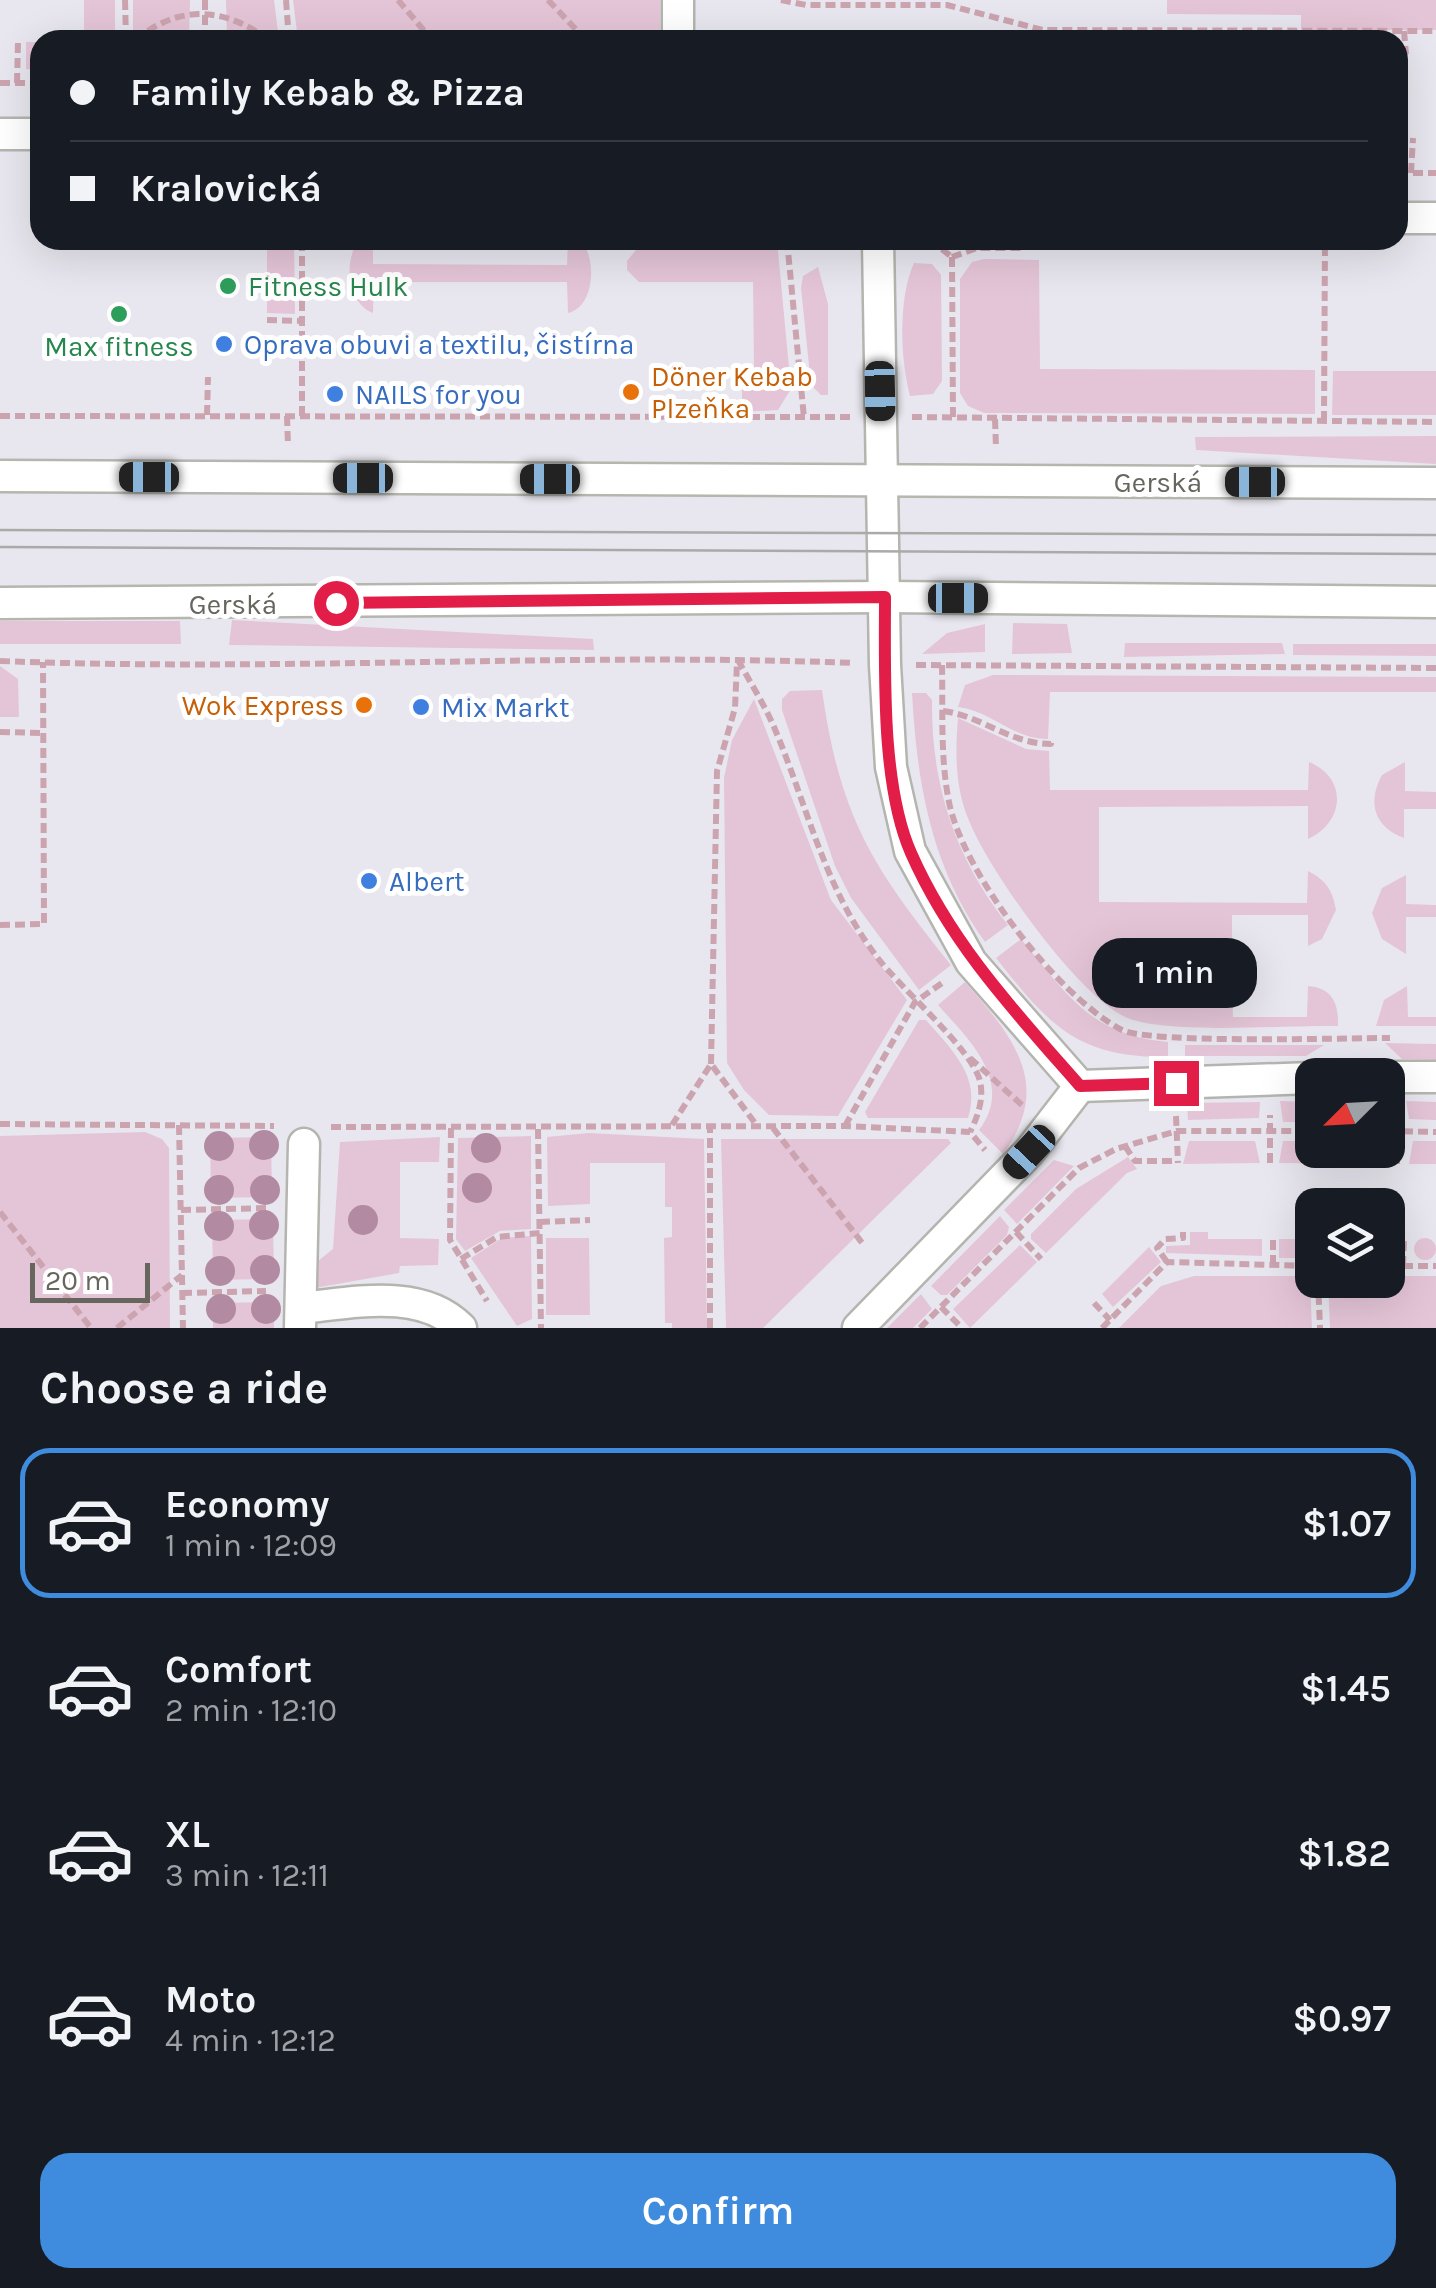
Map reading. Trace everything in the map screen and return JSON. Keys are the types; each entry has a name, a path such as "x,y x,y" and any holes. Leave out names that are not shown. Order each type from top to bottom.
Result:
{"street":[{"path":"678,0 678,30"},
{"path":"0,134 30,134"},
{"path":"1408,218 1436,218"},
{"path":"878,250 885,664 891,767 910,851 971,962 1080,1086"},
{"name":"Gerská","path":"0,476 1436,483"},
{"name":"Gerská","path":"0,603 885,597 1436,602"},
{"path":"1405,1076 1436,1077"},
{"path":"1080,1086 1295,1079"},
{"path":"858,1328 1007,1176 1049,1129 1080,1086"},
{"path":"305,1133 300,1309 376,1301 413,1304 448,1314 461,1328"}],"path":[{"path":"125,0 126,30"},
{"path":"205,0 206,30"},
{"path":"286,0 288,30"},
{"path":"398,0 424,30"},
{"path":"548,0 576,30"},
{"path":"782,0 806,5 947,5 1043,30"},
{"path":"151,30 168,19 205,13 228,16 251,30"},
{"path":"1408,31 1436,31"},
{"path":"17,83 18,42"},
{"path":"0,83 30,83"},
{"path":"1413,138 1411,173 1436,173"},
{"path":"302,250 302,416"},
{"path":"788,250 804,418"},
{"path":"943,250 952,257"},
{"path":"952,257 971,250"},
{"path":"1324,421 1325,250"},
{"path":"952,257 952,418"},
{"path":"267,320 302,321"},
{"path":"207,415 208,377"},
{"path":"0,416 1436,422"},
{"path":"995,419 996,448"},
{"path":"737,659 774,726 826,875 848,915 915,1002 1049,1129"},
{"path":"672,1126 711,1064 717,771 735,708 737,659"},
{"path":"0,661 737,659 942,665 1436,668"},
{"path":"0,925 44,924 42,662"},
{"path":"942,665 950,806 972,858 1013,923 1073,993 1125,1031 1403,1038"},
{"path":"942,712 966,714 1026,744 1051,744 1052,738"},
{"path":"0,732 44,733"},
{"path":"844,1126 915,1002 971,962"},
{"path":"962,1050 980,1080 980,1112 970,1132"},
{"path":"711,1064 758,1128"},
{"path":"0,1124 179,1125 305,1133 672,1126 844,1126 970,1132 1007,1176"},
{"path":"179,1125 182,1328"},
{"path":"772,1127 863,1244"},
{"path":"450,1128 450,1240 495,1314"},
{"path":"710,1128 710,1328"},
{"path":"538,1129 541,1328"},
{"path":"1270,1131 1270,1164"},
{"path":"920,1328 1079,1168 1125,1146 1177,1132 1295,1131"},
{"path":"1405,1131 1436,1132"},
{"path":"1125,1146 1136,1161 1178,1162 1177,1132"},
{"path":"181,1210 302,1208"},
{"path":"0,1212 90,1328"},
{"path":"540,1222 590,1220"},
{"path":"461,1259 496,1236 540,1232"},
{"path":"1016,1232 1041,1259"},
{"path":"1167,1262 1157,1248 1165,1239 1183,1238 1183,1232"},
{"path":"1273,1239 1273,1265"},
{"path":"1102,1328 1167,1262 1295,1266"},
{"path":"1405,1266 1436,1266"},
{"path":"116,1328 182,1275"},
{"path":"182,1293 300,1309"},
{"path":"1319,1298 1320,1328"},
{"path":"1094,1302 1110,1320"},
{"path":"941,1307 962,1328"}],"shaded area":[{"path":"84,0 115,0 115,30 84,30"},
{"path":"133,0 190,0 189,30 133,30"},
{"path":"226,0 274,0 278,30 227,30"},
{"path":"293,0 660,0 660,30 297,30"},
{"path":"1167,0 1436,0 1436,30 1301,30 1301,15 1167,14"},
{"path":"26,42 30,42 30,70 26,69"},
{"path":"267,250 294,250 295,314 267,313"},
{"path":"354,250 373,250 373,264 567,265 568,250 587,250 591,281 584,302 568,313 567,282 374,282 373,313 364,308 353,291"},
{"path":"636,250 778,250 791,389 778,410 742,412 742,381 752,380 754,370 753,282 639,282 627,270 627,261"},
{"path":"1039,260 1040,369 1315,370 1315,414 984,413 968,406 960,393 960,279 972,262"},
{"path":"914,263 932,264 941,275 942,381 933,394 910,396 902,329 905,293"},
{"path":"818,267 828,304 828,395 821,395 811,385 801,288 803,276"},
{"path":"1333,371 1436,371 1436,415 1332,415"},
{"path":"1436,436 1436,464 1196,450 1195,437"},
{"path":"232,620 593,639 594,650 229,645"},
{"path":"0,621 180,621 181,644 0,644"},
{"path":"1013,623 1067,624 1072,653 1012,654"},
{"path":"985,624 985,652 922,654 947,633"},
{"path":"1125,643 1282,643 1285,654 1124,657"},
{"path":"1293,644 1436,644 1436,656 1293,655"},
{"path":"0,666 18,679 19,717 0,717"},
{"path":"993,675 1436,677 1436,692 1050,692 1048,739 1024,735 958,707 965,685"},
{"path":"822,690 839,773 864,838 900,899 951,965 919,990 851,898 835,866 782,710 782,699 790,691"},
{"path":"912,693 926,693 932,700 936,762 950,819 974,874 1008,925 985,942 939,854 923,792"},
{"path":"754,699 831,900 907,1000 838,1116 769,1115 744,1090 727,1063 724,778 732,740"},
{"path":"958,718 1026,749 1049,751 1050,790 1308,790 1309,762 1322,769 1336,789 1335,811 1329,822 1308,839 1308,806 1099,807 1099,902 1307,903 1308,871 1324,882 1335,903 1336,910 1322,939 1308,946 1308,915 1232,915 1232,947 1198,947 1199,983 1232,984 1233,1017 1307,1017 1308,986 1316,987 1332,998 1338,1026 1178,1027 1133,1020 1113,1010 1040,934 980,844 959,785"},
{"path":"1405,762 1405,791 1436,792 1436,809 1404,809 1404,838 1386,827 1374,804 1382,775"},
{"path":"1406,875 1406,904 1436,905 1436,917 1406,917 1406,954 1382,939 1372,913 1382,888"},
{"path":"1021,939 1083,1009 1119,1031 1168,1042 1168,1057 1137,1056 1088,1044 1050,1019 996,958"},
{"path":"965,982 1012,1042 1026,1083 1018,1129 1003,1154 979,1130 989,1112 992,1095 984,1063 938,1005"},
{"path":"1407,986 1408,1017 1436,1017 1436,1026 1376,1026 1384,1000"},
{"path":"919,1020 926,1020 962,1064 971,1089 968,1118 868,1118 865,1112"},
{"path":"1385,1043 1436,1044 1436,1060 1401,1058"},
{"path":"1185,1045 1324,1045 1306,1056 1185,1056"},
{"path":"1280,1101 1295,1101 1295,1122 1283,1122"},
{"path":"1406,1101 1436,1102 1436,1120 1409,1119"},
{"path":"1260,1102 1259,1118 1188,1120 1187,1103"},
{"path":"145,1132 162,1139 169,1148 170,1328 0,1328 0,1136"},
{"path":"589,1133 704,1139 707,1328 672,1328 672,1323 665,1323 664,1238 672,1237 672,1207 665,1207 665,1163 590,1163 590,1204 548,1206 547,1137"},
{"path":"531,1136 531,1229 500,1231 465,1251 456,1239 458,1138"},
{"path":"271,1137 272,1197 211,1198 210,1138"},
{"path":"440,1137 439,1162 400,1162 400,1238 439,1239 438,1265 400,1266 399,1273 315,1288 313,1265 333,1249 340,1142"},
{"path":"721,1139 948,1139 951,1143 763,1328 726,1328"},
{"path":"1189,1141 1255,1141 1260,1163 1183,1164"},
{"path":"1283,1141 1295,1141 1295,1163 1279,1163"},
{"path":"1413,1141 1436,1141 1436,1164 1409,1164"},
{"path":"1128,1157 1137,1169 1127,1173 1046,1253 1031,1239 1031,1234 1076,1189"},
{"path":"1054,1160 1074,1166 1017,1224 1004,1210"},
{"path":"1000,1216 1009,1227 1007,1235 947,1295 941,1295 931,1286"},
{"path":"273,1219 274,1279 213,1280 212,1220"},
{"path":"1190,1232 1208,1232 1208,1239 1262,1239 1262,1256 1166,1253 1166,1246 1190,1245"},
{"path":"531,1236 532,1319 517,1326 471,1258 502,1238"},
{"path":"546,1238 589,1238 590,1315 546,1315"},
{"path":"1421,1238 1429,1238 1436,1249 1429,1260 1421,1260 1414,1253 1414,1245"},
{"path":"1279,1239 1295,1239 1295,1258 1279,1258"},
{"path":"1020,1245 1037,1262 970,1328 953,1309"},
{"path":"1149,1247 1161,1262 1113,1307 1102,1294"},
{"path":"1194,1276 1295,1276 1295,1298 1311,1298 1312,1328 1119,1328 1161,1286"},
{"path":"1405,1276 1436,1276 1436,1328 1330,1328 1329,1298 1405,1298"},
{"path":"921,1294 932,1309 913,1328 887,1328"},
{"path":"274,1302 274,1328 213,1328 213,1303"}],"tram line":[{"path":"0,530 1436,535"},
{"path":"0,547 1436,554"}],"place":[{"name":"Fitness Hulk","path":"228,286"},
{"name":"Max fitness","path":"119,314"},
{"name":"Oprava obuvi a textilu, čistírna","path":"224,344"},
{"name":"Döner Kebab Plzeňka","path":"631,392"},
{"name":"NAILS for you","path":"335,394"},
{"name":"Wok Express","path":"364,705"},
{"name":"Mix Markt","path":"421,707"},
{"name":"Albert","path":"369,881"}],"route":[{"path":"336,603 885,597 891,767 910,851 971,962 1080,1086 1176,1083"}]}
